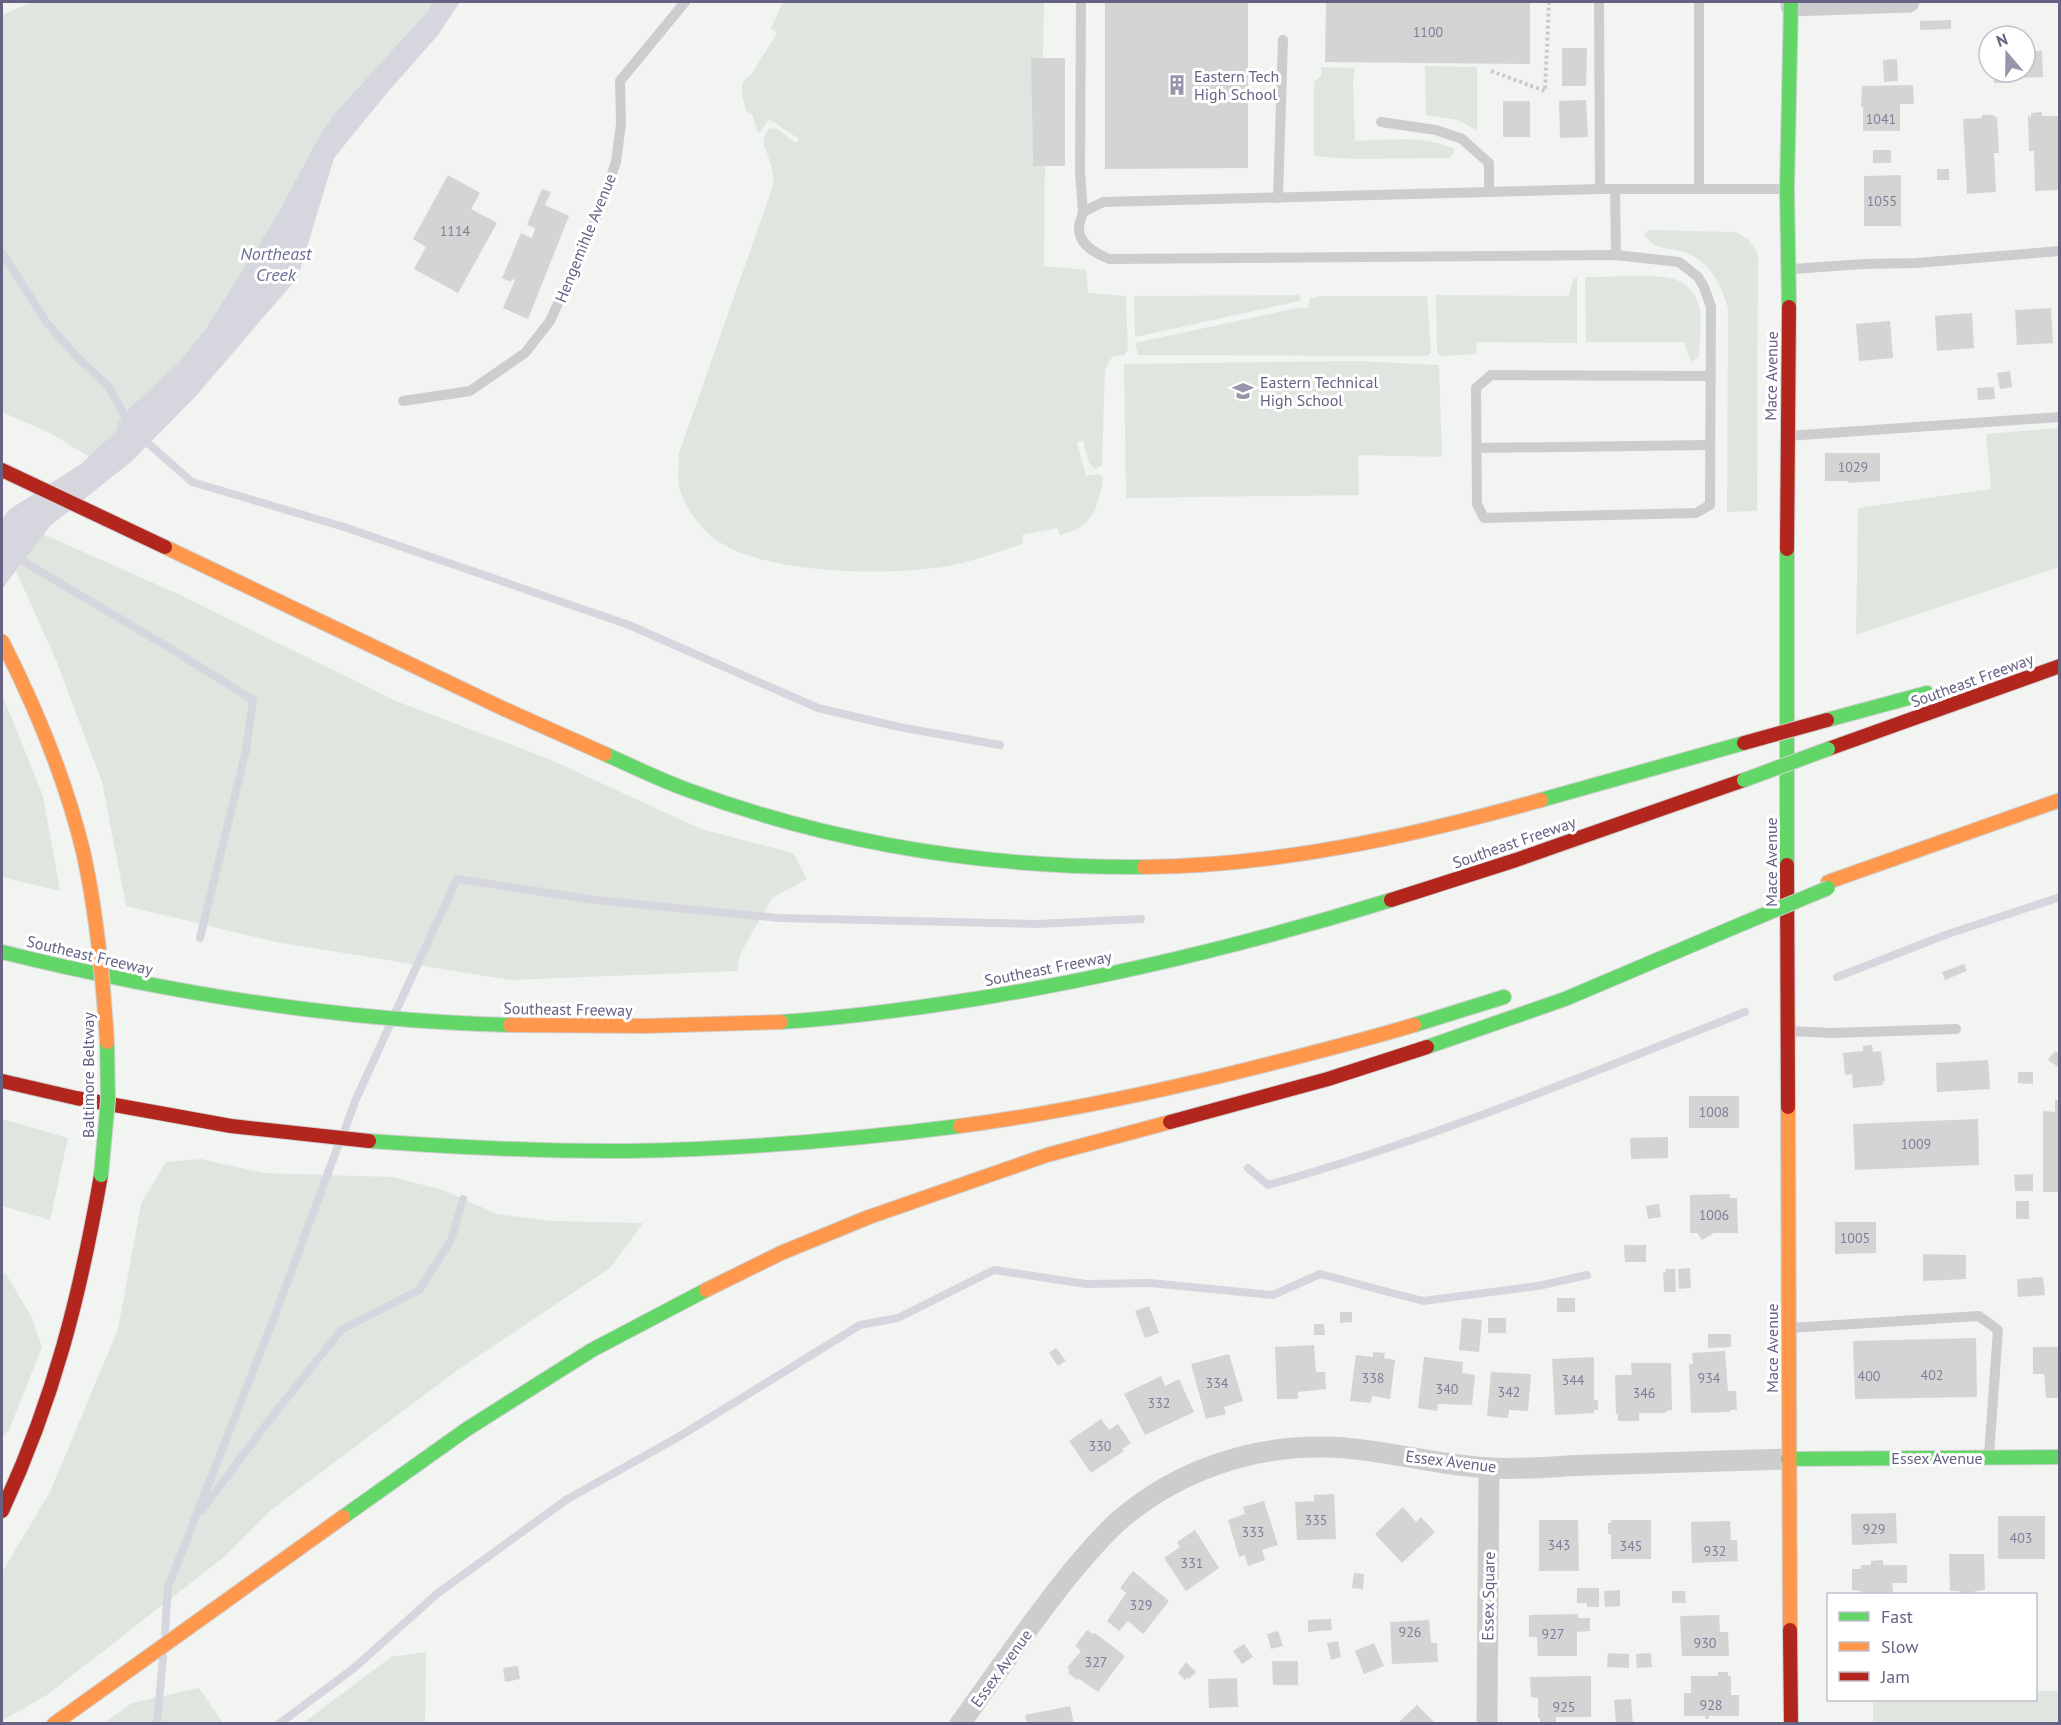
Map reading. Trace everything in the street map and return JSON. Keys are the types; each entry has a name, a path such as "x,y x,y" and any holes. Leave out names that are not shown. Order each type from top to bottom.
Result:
{"main road":[{"name":"Mace Avenue","path":"1791,4 1787,189 1790,269 1787,436 1788,1460 1791,1724"},
{"path":"2,471 559,735 688,790 763,814 919,851 1015,862 1157,867 1306,854 1374,841 1483,815 1938,690"},
{"name":"Baltimore Beltway","path":"2,641 43,732 68,800 88,878 99,946 107,1028 107,1115 101,1175 88,1251 72,1324 49,1401 23,1467 2,1510"},
{"path":"1993,676 2060,658"},
{"name":"Southeast Freeway","path":"2,952 149,986 294,1010 494,1025 678,1027 796,1021 921,1007 1052,986 1162,963 1282,933 1408,896 1744,780 2060,666"},
{"path":"54,1724 467,1429 544,1379 654,1316 781,1253 880,1213 1047,1155 1328,1079 1565,999 1744,917 1887,861 2060,800"},
{"path":"1678,936 1744,917"},
{"path":"2,1081 244,1129 439,1147 576,1152 689,1150 814,1142 944,1129 1070,1110 1318,1052 1445,1017 1513,994"},
{"name":"Essex Avenue","path":"1788,1460 2060,1457"}],"street":[{"path":"1791,4 1909,2"},
{"name":"Essex Avenue","path":"960,1724 1055,1594 1098,1540 1131,1512 1184,1478 1218,1463 1254,1453 1300,1448 1372,1450 1489,1468 1788,1460"},
{"name":"Essex Square","path":"1487,1724 1489,1468"}],"lane":[{"name":"Hengemihle Avenue","path":"403,401 470,391 525,353 550,321 594,224 616,162 621,124 620,81 685,2"},
{"path":"1081,2 1080,172 1083,212 1079,230 1083,241 1093,252 1109,259 1616,255 1679,262 1698,277 1711,307 1711,376 1710,505 1696,513 1484,518 1477,504 1476,388 1491,375 1711,376"},
{"path":"1599,2 1600,189"},
{"path":"1699,2 1699,189"},
{"path":"1278,198 1283,40"},
{"path":"1381,122 1436,130 1462,139 1489,163 1490,192"},
{"path":"1083,212 1103,202 1600,189 1787,189"},
{"path":"1615,189 1616,255"},
{"path":"1790,269 1917,263 2060,251"},
{"path":"1787,436 2060,417"},
{"path":"1477,448 1710,444"},
{"path":"1788,1031 1831,1033 1956,1029"},
{"path":"1788,1328 1979,1316 1998,1330 1989,1458"}],"path":[{"path":"1491,71 1545,91 1549,2"}],"shaded area":[{"path":"32,2 432,2 427,12 334,114 317,140 276,217 206,328 179,362 118,423 116,431 89,457 52,434 2,412 2,15"},
{"path":"783,2 1044,2 1043,58 1032,111 1033,166 1045,166 1044,266 1086,270 1088,293 1126,296 1128,350 1124,355 1112,357 1105,370 1102,466 1094,469 1089,463 1083,441 1077,442 1086,476 1099,474 1103,478 1096,507 1092,515 1080,527 1060,535 1057,528 1022,535 1023,544 958,564 904,571 871,572 803,567 771,562 743,554 714,539 696,520 686,505 679,485 679,453 774,183 764,137 769,128 777,129 796,143 799,139 769,119 758,133 752,114 746,111 742,96 743,82 751,75 777,33 771,28"},
{"path":"1425,66 1477,67 1477,131 1458,120 1426,115"},
{"path":"1321,67 1355,68 1353,81 1355,141 1406,139 1431,142 1455,149 1450,158 1353,159 1314,156 1314,82 1321,76"},
{"path":"1650,230 1736,232 1748,239 1758,254 1757,511 1727,512 1728,308 1725,299 1718,282 1702,262 1686,253 1653,244 1644,234"},
{"path":"1655,276 1678,280 1693,293 1699,306 1701,320 1699,356 1691,362 1684,342 1586,342 1585,277"},
{"path":"1577,277 1577,343 1477,342 1476,354 1441,356 1437,352 1436,295 1569,296 1573,280"},
{"path":"1299,295 1301,298 1299,301 1135,337 1134,296"},
{"path":"1317,296 1427,296 1431,353 1427,356 1138,355 1135,343 1298,308 1308,308 1310,298"},
{"path":"1357,361 1439,365 1442,457 1358,455 1359,495 1126,498 1124,364"},
{"path":"2059,428 2059,567 1856,635 1858,508 1991,489 1986,434"},
{"path":"43,534 178,594 396,701 549,759 701,829 793,853 807,879 772,898 740,954 737,971 510,980 276,942 126,906 102,782 56,660 16,571"},
{"path":"2,694 43,796 60,891 2,877"},
{"path":"2,1119 68,1138 50,1220 2,1206"},
{"path":"201,1159 263,1173 392,1177 443,1190 497,1214 552,1221 643,1223 610,1268 458,1370 376,1431 270,1511 224,1557 47,1695 2,1721 2,1572 50,1492 118,1329 141,1204 166,1162"},
{"path":"2,1272 6,1274 31,1316 42,1347 9,1430 2,1438"},
{"path":"426,1652 425,1723 303,1723 391,1657"},
{"path":"199,1688 223,1723 104,1723 132,1703"},
{"path":"2037,1691 2059,1691 2059,1723 1873,1723 1873,1701 2037,1701"}],"water":[{"name":"Northeast Creek","path":"432,2 460,2 438,35 334,158 298,277 196,396 131,462 50,526 2,589 2,519 10,509 81,464 116,431 118,423 130,408 179,362 206,328 276,217 317,140 334,114 427,12"}],"building":[{"name":"Eastern Tech High School","path":"1105,2 1248,2 1248,168 1105,169"},
{"name":"Eastern Tech High School","path":"1326,2 1530,2 1530,64 1325,62"},
{"path":"1951,20 1951,29 1920,30 1920,21"},
{"path":"1562,48 1587,48 1586,86 1562,86"},
{"path":"2037,51 2042,51 2043,77 2037,77"},
{"path":"1031,58 1065,58 1065,166 1033,166"},
{"path":"1897,59 1898,81 1884,82 1883,60"},
{"path":"1913,85 1914,104 1900,104 1900,131 1863,131 1862,86"},
{"path":"1586,100 1588,137 1560,138 1559,101"},
{"path":"1503,101 1530,101 1530,137 1503,137"},
{"path":"2042,112 2042,116 2060,116 2060,190 2035,191 2034,151 2029,151 2028,116 2031,117 2031,113"},
{"path":"1982,115 1997,117 1999,153 1994,153 1996,192 1967,194 1963,119 1982,118"},
{"path":"1873,150 1891,150 1891,163 1873,163"},
{"path":"1937,169 1949,169 1949,180 1937,180"},
{"path":"448,175 480,193 471,209 497,223 458,293 414,269 426,247 413,239"},
{"path":"1901,175 1901,226 1864,226 1864,176"},
{"path":"542,189 551,192 545,205 569,216 528,319 503,308 515,280 512,279 511,282 502,278 521,233 532,238 535,228 527,225"},
{"path":"2051,308 2053,343 2017,345 2015,310"},
{"path":"1972,313 1974,348 1937,351 1935,316"},
{"path":"1890,321 1893,358 1859,361 1856,324"},
{"path":"2010,371 2012,387 2000,389 1997,373"},
{"path":"1994,387 1995,399 1978,400 1977,388"},
{"path":"1825,453 1880,453 1880,481 1848,483 1848,481 1825,481"},
{"path":"1964,964 1967,971 1945,980 1942,972"},
{"path":"1872,1045 1873,1052 1881,1051 1885,1081 1883,1085 1853,1088 1852,1074 1845,1075 1843,1053 1863,1051 1863,1046"},
{"path":"2055,1051 2060,1054 2060,1068 2048,1060"},
{"path":"1988,1060 1990,1089 1937,1092 1936,1063"},
{"path":"2018,1072 2033,1072 2033,1084 2018,1083"},
{"path":"1689,1096 1739,1096 1739,1128 1689,1128"},
{"path":"2055,1100 2060,1100 2060,1192 2043,1192 2043,1111 2055,1112"},
{"path":"1978,1119 1979,1165 1855,1170 1853,1124"},
{"path":"1668,1137 1668,1158 1631,1159 1630,1138"},
{"path":"2033,1174 2033,1191 2015,1191 2014,1175"},
{"path":"1730,1194 1730,1198 1737,1198 1738,1233 1714,1233 1702,1240 1697,1233 1690,1233 1690,1195"},
{"path":"2016,1201 2029,1201 2029,1219 2016,1219"},
{"path":"1659,1204 1661,1217 1648,1219 1646,1206"},
{"path":"1835,1222 1876,1222 1876,1253 1835,1254"},
{"path":"1624,1245 1646,1245 1646,1262 1625,1262"},
{"path":"1923,1254 1966,1255 1966,1279 1923,1281"},
{"path":"1690,1268 1691,1288 1679,1289 1678,1269"},
{"path":"1665,1269 1675,1269 1676,1292 1664,1292 1663,1273 1666,1272"},
{"path":"2043,1277 2045,1295 2018,1297 2017,1279"},
{"path":"1557,1298 1575,1298 1575,1312 1557,1312"},
{"path":"1149,1306 1159,1333 1145,1338 1135,1311"},
{"path":"1340,1312 1352,1312 1352,1322 1340,1323"},
{"path":"1462,1318 1482,1320 1479,1352 1459,1350"},
{"path":"1488,1318 1506,1318 1506,1333 1488,1333"},
{"path":"1314,1324 1324,1324 1325,1335 1314,1335"},
{"path":"1708,1334 1731,1334 1731,1347 1708,1348"},
{"path":"1976,1338 1977,1397 1855,1399 1853,1341"},
{"path":"1314,1345 1316,1372 1325,1372 1326,1389 1298,1392 1298,1399 1277,1399 1275,1347"},
{"path":"2033,1347 2060,1347 2060,1398 2046,1398 2044,1374 2033,1374"},
{"path":"1056,1348 1066,1361 1058,1366 1049,1353"},
{"path":"1725,1351 1728,1391 1736,1391 1737,1410 1691,1413 1689,1364 1693,1364 1692,1353"},
{"path":"1373,1352 1385,1353 1384,1358 1395,1360 1390,1399 1372,1396 1371,1403 1350,1401 1356,1355 1373,1357"},
{"path":"1229,1354 1243,1401 1224,1407 1226,1414 1206,1419 1191,1364"},
{"path":"1424,1357 1463,1362 1462,1373 1475,1375 1472,1405 1438,1404 1437,1411 1418,1408"},
{"path":"1594,1357 1594,1400 1598,1400 1598,1410 1594,1410 1594,1413 1555,1415 1552,1359"},
{"path":"1631,1363 1671,1363 1672,1410 1666,1413 1639,1413 1639,1421 1618,1421 1615,1375 1632,1375"},
{"path":"1491,1372 1531,1374 1528,1411 1509,1410 1508,1418 1487,1416"},
{"path":"1161,1376 1165,1386 1179,1379 1194,1412 1145,1435 1124,1394"},
{"path":"1101,1419 1109,1430 1118,1424 1131,1443 1122,1449 1124,1451 1091,1473 1069,1441"},
{"path":"1334,1494 1336,1539 1297,1540 1295,1502 1314,1501 1314,1495"},
{"path":"1264,1501 1278,1545 1262,1550 1265,1560 1248,1566 1245,1555 1239,1557 1228,1520 1245,1514 1243,1507"},
{"path":"1403,1507 1416,1522 1421,1517 1435,1532 1402,1563 1375,1534"},
{"path":"1896,1513 1897,1543 1852,1545 1851,1514"},
{"path":"1998,1516 2045,1516 2045,1559 1998,1559"},
{"path":"1539,1520 1578,1520 1579,1571 1539,1571"},
{"path":"1611,1520 1651,1520 1651,1559 1611,1559 1611,1534 1608,1534 1608,1523 1611,1523"},
{"path":"1730,1521 1731,1540 1737,1540 1738,1561 1692,1563 1691,1522"},
{"path":"1195,1530 1219,1568 1186,1591 1164,1558 1180,1547 1177,1542"},
{"path":"1949,1554 1984,1554 1985,1590 1975,1591 1975,1593 1950,1591"},
{"path":"1883,1560 1883,1565 1907,1565 1907,1583 1892,1583 1893,1593 1861,1593 1861,1591 1852,1590 1852,1569 1861,1569 1861,1565 1871,1565 1871,1561"},
{"path":"1133,1571 1169,1601 1143,1634 1128,1621 1119,1631 1107,1621 1126,1593 1120,1588"},
{"path":"1354,1573 1364,1574 1363,1589 1352,1588"},
{"path":"1577,1588 1599,1588 1599,1607 1587,1607 1587,1603 1577,1603"},
{"path":"1620,1590 1620,1606 1605,1607 1604,1591"},
{"path":"1672,1591 1685,1591 1686,1603 1672,1603"},
{"path":"1578,1614 1578,1618 1590,1618 1590,1631 1577,1632 1577,1656 1538,1656 1537,1637 1529,1637 1529,1615"},
{"path":"1719,1615 1720,1632 1728,1632 1729,1656 1682,1656 1680,1616"},
{"path":"1331,1619 1332,1630 1308,1632 1308,1620"},
{"path":"1429,1620 1431,1643 1437,1643 1438,1662 1392,1664 1390,1622"},
{"path":"1087,1630 1095,1633 1125,1656 1098,1692 1078,1678 1077,1680 1068,1673 1070,1670 1067,1668 1081,1651 1075,1646"},
{"path":"1278,1631 1283,1646 1271,1649 1267,1634"},
{"path":"1338,1641 1341,1657 1331,1660 1327,1643"},
{"path":"1374,1643 1384,1666 1364,1674 1355,1651"},
{"path":"1244,1644 1253,1657 1242,1664 1233,1651"},
{"path":"1608,1653 1629,1654 1629,1668 1607,1667"},
{"path":"1651,1653 1652,1667 1637,1668 1636,1654"},
{"path":"1272,1661 1298,1661 1298,1685 1273,1685"},
{"path":"1186,1662 1196,1672 1185,1680 1178,1673"},
{"path":"518,1666 520,1679 505,1682 503,1668"},
{"path":"1718,1672 1728,1672 1728,1676 1731,1676 1731,1695 1739,1695 1739,1716 1709,1716 1709,1719 1705,1719 1705,1716 1684,1716 1684,1693 1691,1693 1691,1676 1718,1676"},
{"path":"1591,1676 1591,1717 1556,1717 1556,1722 1540,1722 1538,1698 1531,1697 1530,1677"},
{"path":"1237,1678 1238,1707 1209,1708 1208,1679"},
{"path":"1631,1699 1633,1724 1616,1724 1614,1700"},
{"path":"1417,1705 1436,1724 1397,1724"},
{"path":"1070,1706 1074,1724 1027,1724 1025,1715"}],"waterway":[{"path":"2,253 47,323 78,358 109,387 129,424"},
{"path":"141,437 192,482 344,527 629,625 818,708 899,727 1000,745"},
{"path":"16,557 253,700 246,750 200,938"},
{"path":"396,1011 457,879 595,900 779,918 1037,924 1141,919"},
{"path":"1837,977 1948,934 2060,897"},
{"path":"1248,1168 1268,1185 1329,1167 1509,1105 1745,1012"},
{"path":"344,1132 356,1099 389,1027"},
{"path":"165,1633 168,1587 277,1310 338,1146"},
{"path":"201,1511 341,1330 419,1290 451,1240 463,1199"},
{"path":"279,1724 354,1668 438,1593 566,1500 680,1436 860,1325 898,1318 994,1270 1086,1284 1150,1283 1273,1295 1320,1274 1423,1301 1538,1286 1587,1275"},
{"path":"157,1724 163,1657"}],"traffic: fast":[{"path":"1789,307 1787,189 1791,2"},
{"path":"1787,549 1787,865"},
{"path":"1827,720 1927,693"},
{"path":"1541,800 1744,743"},
{"path":"1744,780 1828,749"},
{"path":"605,754 678,786 743,809 856,838 913,849 1028,863 1144,867"},
{"path":"1744,923 1828,888"},
{"path":"781,1022 854,1016 927,1006 1081,980 1237,944 1391,900"},
{"path":"1427,1047 1565,999 1744,923"},
{"path":"2,952 128,980 254,1002 381,1018 510,1025"},
{"path":"1414,1025 1504,997"},
{"path":"101,1175 108,1100 107,1042"},
{"path":"369,1141 498,1149 628,1151 794,1143 960,1126"},
{"path":"343,1517 467,1429 592,1350 706,1290"},
{"path":"1788,1459 2060,1457"}],"traffic: slow":[{"path":"165,547 502,708 605,754"},
{"path":"2,641 48,743 76,823 92,898 99,946 107,1042"},
{"path":"1144,867 1244,861 1344,847 1443,826 1541,800"},
{"path":"1828,882 2060,800"},
{"path":"510,1025 646,1026 781,1022"},
{"path":"960,1126 1063,1110 1165,1089 1301,1056 1414,1025"},
{"path":"1788,1107 1790,1630"},
{"path":"706,1290 781,1253 869,1217 1047,1155 1170,1122"},
{"path":"54,1724 343,1517"}],"traffic: jam":[{"path":"1787,549 1789,307"},
{"path":"2,470 165,547"},
{"path":"1828,749 2060,666"},
{"path":"1744,743 1827,720"},
{"path":"1391,900 1516,860 1744,780"},
{"path":"1787,865 1788,1107"},
{"path":"1170,1122 1328,1079 1427,1047"},
{"path":"2,1081 76,1098 231,1126 369,1141"},
{"path":"2,1511 51,1387 84,1263 101,1175"},
{"path":"1790,1630 1791,1724"}],"place":[{"name":"Eastern Tech High School","path":"1177,85"},
{"name":"Eastern Technical High School","path":"1243,391"}]}
